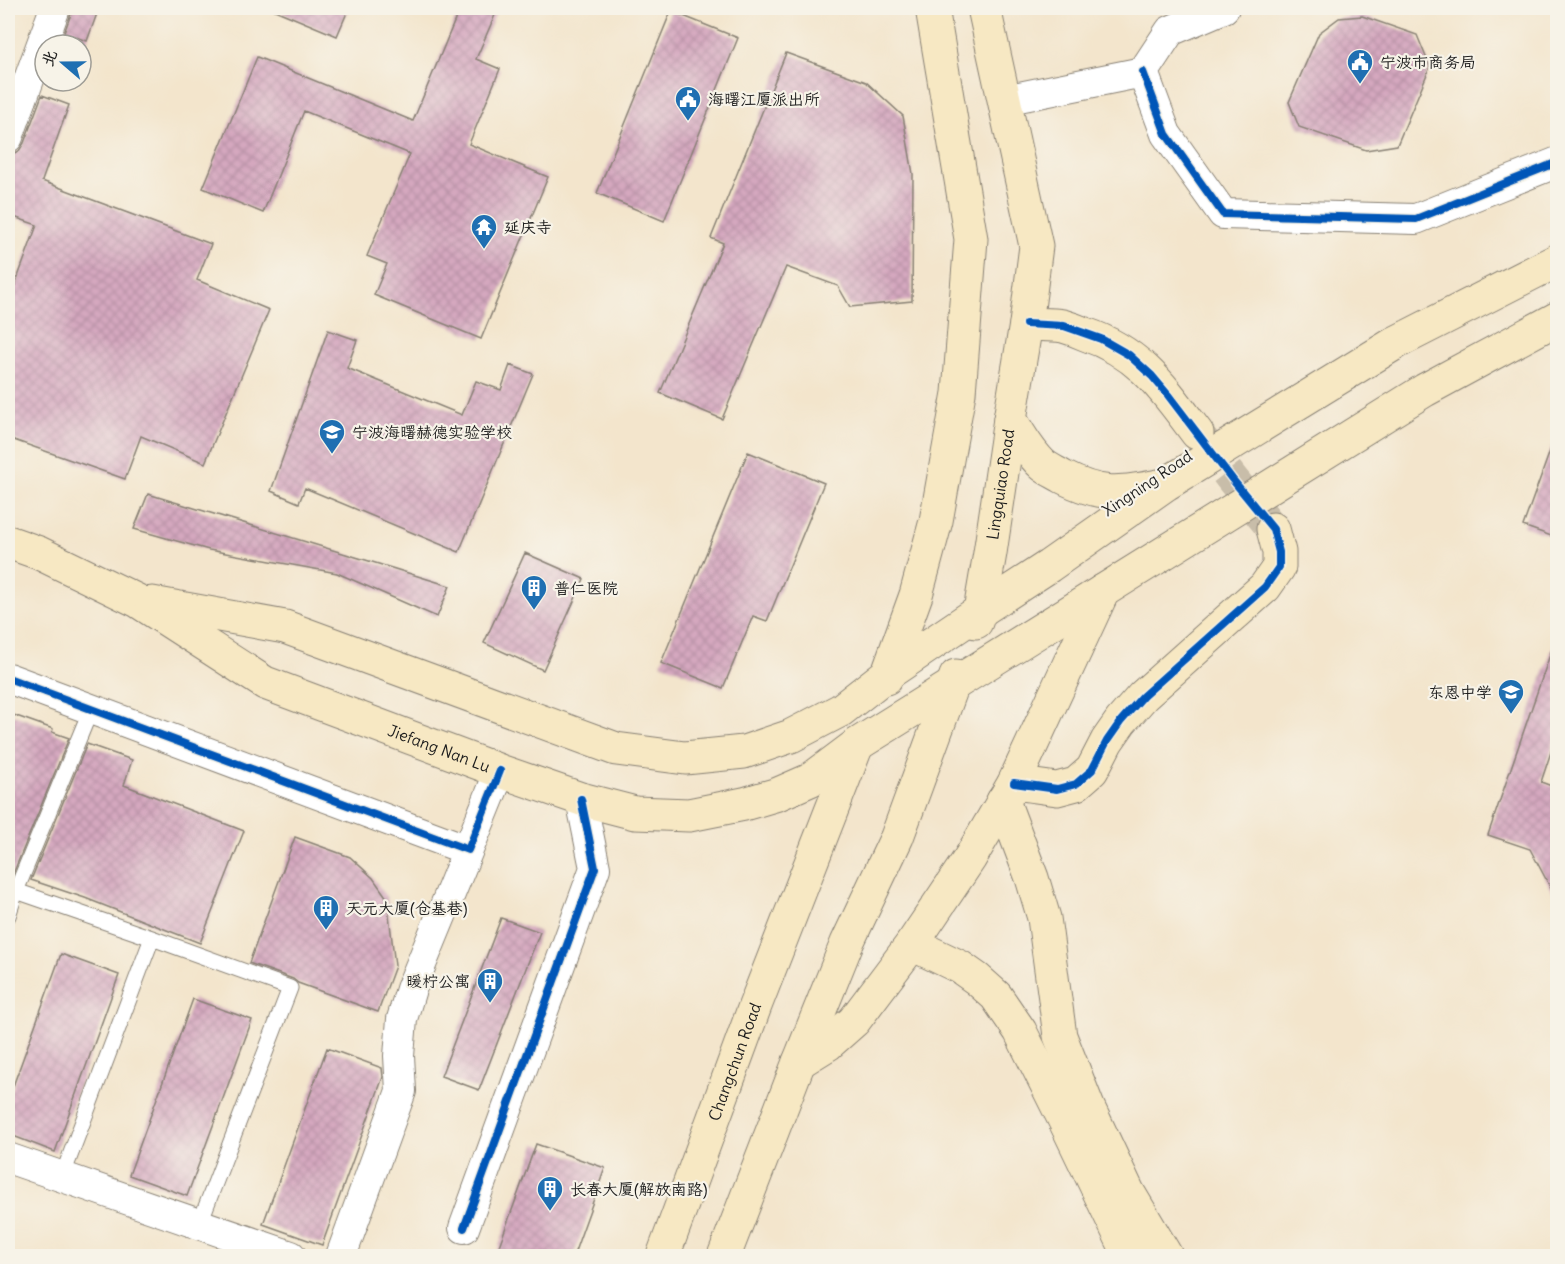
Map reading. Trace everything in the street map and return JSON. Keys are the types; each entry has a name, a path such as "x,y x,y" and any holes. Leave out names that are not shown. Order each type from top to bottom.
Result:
{"main road":[{"path":"858,744 916,595 936,521 959,393 971,239 932,8"},
{"name":"Lingquiao Road","path":"799,1062 847,943 897,837 980,611 1026,324 1036,246 984,8"},
{"name":"Xingning Road","path":"138,601 285,627 616,750 685,758 744,752 791,736 841,710 887,674 1049,566 1166,484 1397,342 1557,260"},
{"path":"858,744 1425,390 1557,318"},
{"path":"1026,324 1064,326 1101,339 1129,355 1152,376 1197,433"},
{"path":"1010,419 1028,448 1044,465 1077,484 1113,493 1137,491 1166,484"},
{"path":"1009,792 1057,789 1076,784 1092,770 1107,741 1143,696 1265,587 1279,567 1279,552 1273,529"},
{"path":"8,542 39,554 138,601"},
{"path":"723,1257 799,1062 828,1044 854,1021 912,944 970,858 1009,792 1103,591"},
{"name":"Jiefang Nan Lu","path":"138,601 265,683 500,771 581,799 635,813 689,815 744,804 778,794 810,780 858,744"},
{"name":"Changchun Road","path":"663,1257 751,1016 858,744"},
{"path":"1009,792 1044,918 1060,1036 1088,1107 1128,1192 1166,1257"},
{"path":"912,944 960,967 996,996 1020,1032 1130,1257"}],"street":[{"path":"8,136 55,8"},
{"path":"1004,100 1143,72 1170,31 1224,8"},
{"path":"1143,72 1166,134 1222,214 1416,219 1557,162"},
{"path":"8,678 468,850"},
{"path":"341,1257 401,1090 399,1056 402,1019 411,989 500,771"},
{"path":"464,1228 595,868 581,799"},
{"path":"8,1158 291,1257"}],"lane":[{"path":"8,916 12,890 91,709"},
{"path":"12,890 290,988 199,1225"},
{"path":"62,1177 153,938"}],"building":[{"path":"72,8 99,8 90,33 64,33"},
{"path":"270,8 349,8 337,36"},
{"path":"460,8 498,8 476,59 500,69 469,144 548,177 481,339 374,295 387,264 367,256 410,154 304,111 263,213 203,188 257,57 413,121"},
{"path":"671,11 738,38 664,221 597,193"},
{"name":"宁波市商务局","path":"1362,16 1417,35 1430,67 1397,145 1366,150 1299,127 1289,102 1319,33 1339,18"},
{"path":"786,53 866,82 903,116 913,174 912,301 850,307 838,286 786,267 722,419 660,393 723,243 711,238"},
{"path":"42,95 69,105 42,181 211,244 197,280 269,310 205,463 141,436 125,479 8,438 8,304 37,225 8,215 8,154 19,151 24,143"},
{"path":"328,330 357,340 347,368 462,415 476,381 501,390 510,365 533,374 459,552 305,488 299,503 271,491"},
{"path":"1554,440 1557,440 1557,538 1523,526"},
{"path":"748,452 824,483 767,621 753,616 723,688 661,663"},
{"path":"148,494 450,586 437,617 337,573 209,550 134,529"},
{"name":"普仁医院","path":"525,553 584,579 543,670 484,643"},
{"path":"1553,646 1557,646 1557,734 1541,782 1557,788 1557,900 1530,849 1488,835"},
{"path":"8,713 53,729 52,732 69,738 13,874 8,872"},
{"path":"87,744 132,760 124,785 244,831 200,943 85,898 31,880"},
{"name":"天元大厦(仓基巷)","path":"295,837 350,857 373,878 387,898 395,966 378,1012 249,963"},
{"name":"暖柠公寓","path":"501,918 540,932 479,1090 441,1076"},
{"path":"61,954 119,975 55,1152 8,1134 8,1100"},
{"path":"193,999 252,1020 187,1196 129,1175"},
{"path":"327,1048 382,1068 383,1077 322,1245 263,1224"},
{"name":"长春大厦(解放南路)","path":"536,1144 605,1168 573,1257 495,1257"}],"tunnel":[{"path":"1197,433 1273,529"}],"cycle path":[{"path":"1143,72 1166,134 1223,214 1416,219 1558,162"},
{"path":"1014,783 1057,789 1076,784 1092,770 1107,741 1143,696 1265,587 1279,567 1279,552 1273,529 1152,376 1129,355 1101,339 1064,326 1026,324"},
{"path":"8,678 468,850 500,771"},
{"path":"464,1228 595,868 581,799"}],"place":[{"name":"宁波市商务局","path":"1360,85"},
{"name":"海曙江厦派出所","path":"688,122"},
{"name":"延庆寺","path":"484,250"},
{"name":"宁波海曙赫德实验学校","path":"332,455"},
{"name":"普仁医院","path":"534,611"},
{"name":"东恩中学","path":"1511,715"},
{"name":"天元大厦(仓基巷)","path":"326,931"},
{"name":"暖柠公寓","path":"490,1004"},
{"name":"长春大厦(解放南路)","path":"550,1212"}]}
